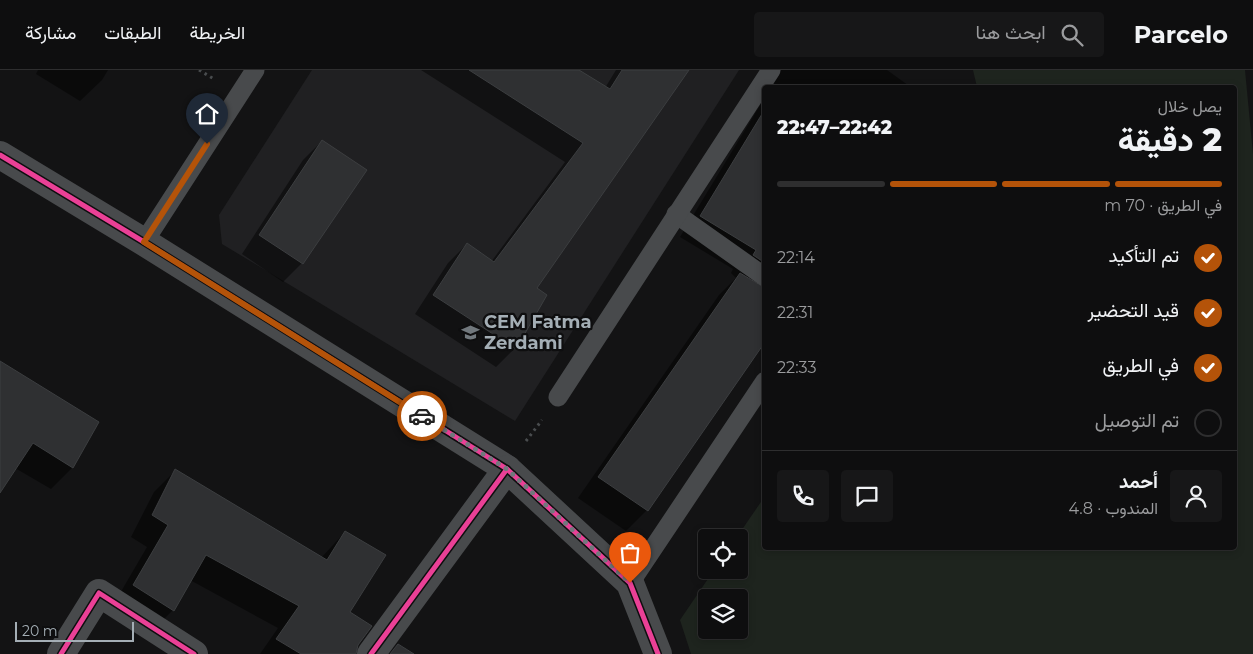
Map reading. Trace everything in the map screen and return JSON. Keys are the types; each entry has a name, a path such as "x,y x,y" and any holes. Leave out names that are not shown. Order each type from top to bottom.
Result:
{"street":[{"path":"0,156 144,242 507,469 630,583 658,654"},
{"path":"371,654 507,469"},
{"path":"61,654 99,593 194,654"}],"lane":[{"path":"144,242 255,70"},
{"path":"558,397 771,70"},
{"path":"676,214 762,275"},
{"path":"630,583 762,385"}],"path":[{"path":"507,469 558,397"}],"shaded area":[{"name":"CEM Fatma Zerdami","path":"312,70 739,70 515,421 222,244 219,215"},
{"path":"973,70 1245,70 1253,154 1253,654 691,654 680,620 698,594 698,639 748,639 748,589 701,589 708,579 748,579 748,529 742,529 762,500 762,550 1237,550 1237,85 977,85"}],"building":[{"path":"469,70 579,70 610,89 622,70 689,70 537,288 547,295 516,349 433,295 467,243 494,262 583,143"},
{"path":"762,114 762,261 753,255 756,250 700,216"},
{"path":"322,140 367,170 303,264 259,235"},
{"path":"740,273 762,286 762,346 648,511 598,477"},
{"path":"0,361 99,422 73,468 33,443 0,493"},
{"path":"175,469 327,560 345,531 386,555 350,612 372,626 358,645 356,654 301,654 276,639 299,606 206,555 174,611 133,585 168,525 152,515"},
{"path":"398,644 414,654 390,654"}],"cycle path":[{"path":"0,155 144,242 507,469 630,583 658,654"},
{"path":"371,654 507,469"},
{"path":"61,654 99,593 194,654"}],"way so far":[{"path":"422,416 507,469 630,583"}],"place":[{"name":"CEM Fatma Zerdami","path":"470,332"}],"route":[{"path":"207,144 144,242 422,416"}]}
